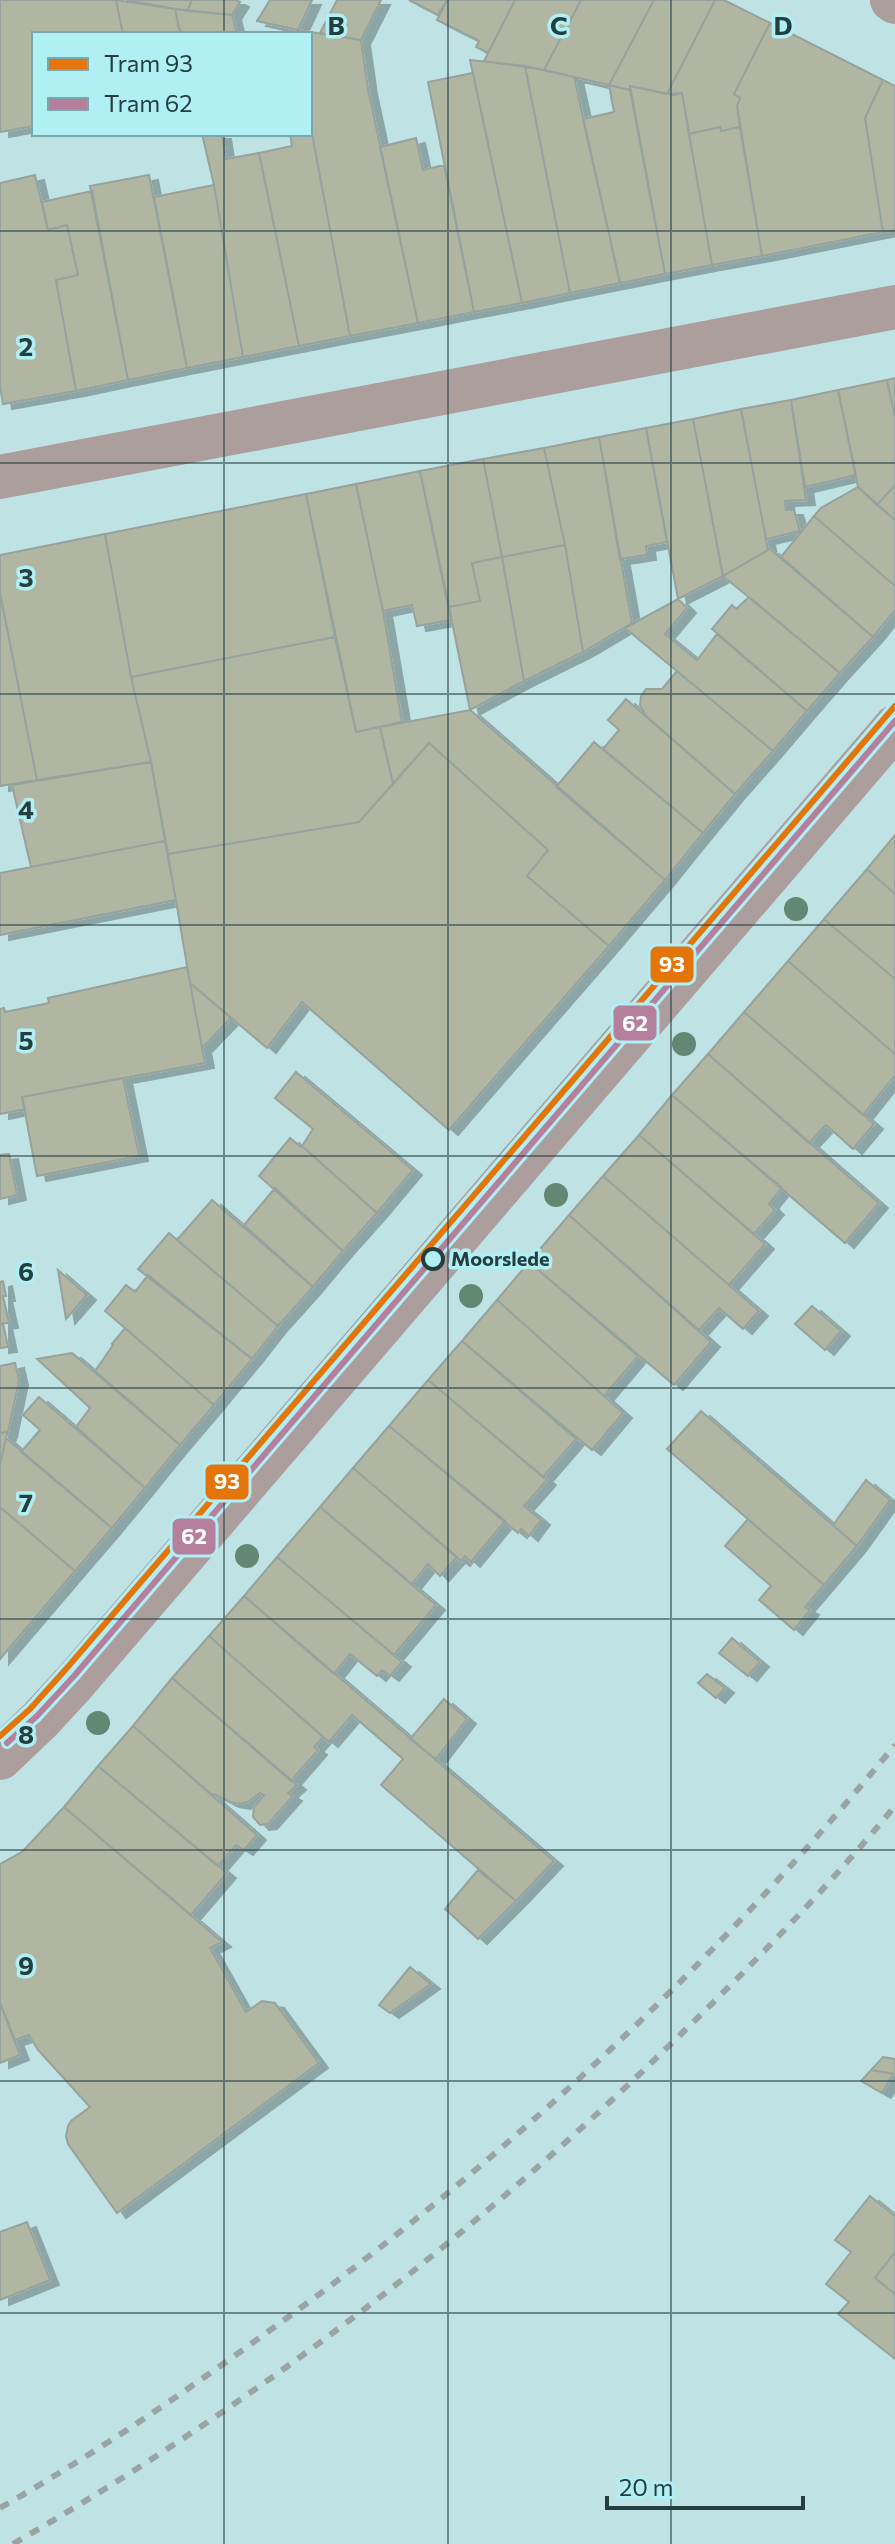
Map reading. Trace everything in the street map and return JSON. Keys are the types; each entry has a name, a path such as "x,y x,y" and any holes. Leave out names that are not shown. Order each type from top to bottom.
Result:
{"street":[{"path":"0,477 895,307"},
{"path":"0,1758 75,1682 895,727"}],"building":[{"path":"0,0 116,0 123,32 32,32 32,126 0,132"},
{"path":"116,0 175,9 180,32 123,32"},
{"path":"126,0 192,0 187,11"},
{"path":"192,0 240,2 232,15 187,11"},
{"path":"270,0 312,0 298,30 257,21"},
{"path":"337,0 381,0 361,40 320,33"},
{"path":"409,0 447,0 438,15"},
{"path":"447,0 515,0 488,53 476,47 479,41 437,20"},
{"path":"515,0 581,0 544,70 484,61"},
{"path":"581,0 654,0 609,85 544,70"},
{"path":"654,0 715,0 667,94 609,85"},
{"path":"715,0 724,0 770,23 734,94 740,98 737,106 740,127 721,131 720,127 689,134 682,93 667,94"},
{"path":"175,9 232,15 236,32 180,32"},
{"path":"770,23 883,80 865,118 883,232 762,256 737,106 740,98 734,94"},
{"path":"312,32 361,40 368,89 418,323 350,336 312,134"},
{"path":"470,60 525,66 570,293 522,303"},
{"path":"525,66 574,77 620,283 570,293"},
{"path":"473,73 522,303 474,312 428,82"},
{"path":"883,80 895,86 895,230 883,232 865,118"},
{"path":"609,85 630,90 665,274 620,283 583,119 614,112"},
{"path":"630,86 674,95 682,93 712,265 665,274"},
{"path":"720,127 721,131 740,127 762,256 712,265 689,134"},
{"path":"312,134 350,336 299,346 259,153 292,146 290,136"},
{"path":"202,136 222,136 226,159 259,153 299,346 243,357 214,185"},
{"path":"416,138 423,170 444,165 474,312 418,323 380,147"},
{"path":"35,175 48,230 67,225 78,275 56,280 76,391 3,404 0,386 0,183"},
{"path":"149,175 187,368 128,380 90,186"},
{"path":"214,185 243,357 187,368 154,197"},
{"path":"92,191 128,380 76,391 56,280 78,275 67,225 48,230 42,202"},
{"path":"895,378 895,418 887,380"},
{"path":"887,380 895,418 895,485 877,505 858,487 838,390"},
{"path":"838,390 856,475 805,487 791,400"},
{"path":"791,400 806,500 785,501 786,510 794,510 800,531 766,539 741,409"},
{"path":"741,409 768,550 723,576 693,419"},
{"path":"693,419 723,576 678,599 646,428"},
{"path":"646,428 667,542 646,546 647,555 620,559 599,437"},
{"path":"599,437 632,623 583,652 565,545 544,448"},
{"path":"544,448 565,545 502,557 483,459"},
{"path":"483,459 502,557 472,563 480,601 449,607 420,471"},
{"path":"420,471 451,620 417,626 412,605 383,611 356,484"},
{"path":"356,484 383,611 402,722 356,732 306,494"},
{"path":"895,485 895,520 877,505"},
{"path":"858,487 895,520 895,586 814,516 821,508"},
{"path":"306,494 335,637 131,677 105,534"},
{"path":"814,516 895,586 895,610 873,637 781,557"},
{"path":"105,534 131,677 151,762 37,780 0,593 0,555"},
{"path":"565,545 583,652 524,681 502,557"},
{"path":"770,549 873,637 840,673 723,576"},
{"path":"502,557 524,681 470,710 449,607 480,601 472,563"},
{"path":"0,593 37,780 0,786"},
{"path":"749,597 840,673 807,711 712,629 732,605 736,609"},
{"path":"678,599 687,608 665,634 697,660 717,634 807,711 773,751 625,628"},
{"path":"335,637 356,732 380,727 393,784 359,822 168,854 131,677"},
{"path":"677,671 773,751 735,794 645,715 640,705 646,689 662,689"},
{"path":"626,699 735,794 703,833 603,749 619,730 608,720"},
{"path":"470,710 665,880 609,946 527,876 548,850 429,743 393,784 380,727"},
{"path":"594,742 703,833 665,880 556,787"},
{"path":"429,743 548,850 527,876 609,946 449,1130 302,1002 267,1048 190,983 168,854 359,822"},
{"path":"151,762 165,841 31,867 12,785"},
{"path":"895,835 895,894 867,869"},
{"path":"165,841 176,900 0,935 0,873"},
{"path":"867,869 895,894 895,979 824,919"},
{"path":"824,919 895,979 895,1054 788,961"},
{"path":"788,961 895,1054 895,1075 863,1115 744,1012"},
{"path":"187,967 205,1063 22,1097 25,1109 0,1114 0,1009 4,1008 5,1012 49,1003 48,998"},
{"path":"190,983 231,1018 202,1048"},
{"path":"744,1012 874,1124 853,1149 826,1125 809,1143 708,1054"},
{"path":"708,1054 879,1203 845,1243 672,1095"},
{"path":"296,1072 413,1170 377,1213 302,1146 313,1129 275,1098"},
{"path":"123,1078 139,1156 37,1176 22,1097"},
{"path":"672,1095 782,1188 769,1204 775,1210 754,1234 639,1135"},
{"path":"639,1135 765,1244 729,1285 603,1176"},
{"path":"290,1138 377,1213 343,1251 259,1176"},
{"path":"9,1154 17,1195 0,1199 0,1155"},
{"path":"603,1176 759,1311 743,1329 719,1308 699,1330 569,1215"},
{"path":"275,1188 343,1251 313,1287 244,1225"},
{"path":"212,1200 313,1287 278,1326 177,1240"},
{"path":"569,1215 711,1342 674,1385 529,1262"},
{"path":"169,1233 278,1326 252,1359 138,1269"},
{"path":"529,1262 638,1356 604,1396 497,1300"},
{"path":"58,1270 87,1295 66,1319"},
{"path":"148,1275 252,1359 214,1405 105,1311 126,1285 135,1292"},
{"path":"3,1281 9,1323 0,1324 0,1282"},
{"path":"497,1300 623,1413 592,1450 462,1341"},
{"path":"812,1306 841,1331 825,1350 795,1324"},
{"path":"3,1323 8,1347 0,1348 0,1324"},
{"path":"125,1328 214,1405 180,1445 95,1371"},
{"path":"462,1341 576,1439 543,1477 428,1380"},
{"path":"72,1353 180,1445 145,1488 76,1427 90,1408 37,1359"},
{"path":"15,1363 19,1380 8,1432 0,1433 0,1366"},
{"path":"428,1380 547,1480 524,1506 541,1520 529,1536 521,1529 518,1533 389,1426"},
{"path":"39,1397 145,1488 112,1528 21,1452 40,1430 23,1415"},
{"path":"701,1411 857,1546 824,1585 667,1449"},
{"path":"389,1426 505,1521 471,1562 465,1556 461,1561 353,1468"},
{"path":"8,1432 6,1438 0,1465 0,1433"},
{"path":"6,1438 112,1528 75,1571 0,1507 0,1465"},
{"path":"353,1468 457,1557 440,1576 428,1564 412,1584 320,1507"},
{"path":"866,1480 890,1500 857,1546 833,1525"},
{"path":"0,1507 75,1571 0,1659"},
{"path":"320,1507 436,1605 394,1655 277,1557"},
{"path":"748,1519 824,1585 805,1607 810,1610 794,1630 759,1600 771,1586 725,1546"},
{"path":"277,1557 402,1662 390,1676 382,1670 377,1676 350,1654 334,1674 244,1596"},
{"path":"244,1596 554,1861 516,1901 381,1785 403,1759 352,1715 329,1742 209,1636"},
{"path":"209,1636 323,1737 314,1747 318,1750 291,1781 172,1678"},
{"path":"732,1638 760,1662 748,1676 719,1653"},
{"path":"707,1674 725,1688 716,1698 698,1683"},
{"path":"172,1678 297,1785 288,1793 293,1796 268,1824 260,1825 253,1817 254,1807 264,1795 260,1793 241,1804 212,1795 133,1726"},
{"path":"444,1699 467,1719 436,1759 410,1739"},
{"path":"133,1726 257,1835 244,1850 236,1845 218,1866 98,1766"},
{"path":"98,1766 227,1873 191,1915 64,1807"},
{"path":"64,1807 222,1942 210,1948 246,2012 262,2001 275,2003 319,2063 117,2213 68,2144 68,2126 90,2107 38,2050 29,2035 15,2040 0,2003 0,1864 22,1852"},
{"path":"478,1870 516,1901 478,1939 445,1909"},
{"path":"410,1967 431,1984 390,2013 379,2005"},
{"path":"0,2003 20,2055 0,2063"},
{"path":"883,2057 895,2059 895,2074 871,2070"},
{"path":"871,2070 893,2074 882,2093 861,2081"},
{"path":"870,2196 895,2216 895,2252 875,2278 895,2294 895,2359 838,2314 849,2302 826,2284 851,2252 835,2240"},
{"path":"27,2222 50,2280 0,2300 0,2232"},
{"path":"895,2252 895,2294 875,2278"}],"tram line":[{"name":"93","path":"0,1736 30,1709 66,1669 895,706"},
{"name":"62","path":"7,1743 74,1676 895,721"},
{"path":"433,1244 605,1086"}],"railway":[{"path":"0,2508 198,2382 435,2204 598,2061 676,1986 825,1828 895,1745"},
{"path":"13,2544 104,2490 280,2372 448,2243 529,2175 684,2031 793,1921 895,1806"}],"place":[{"name":"Moorslede","path":"433,1259"}]}
